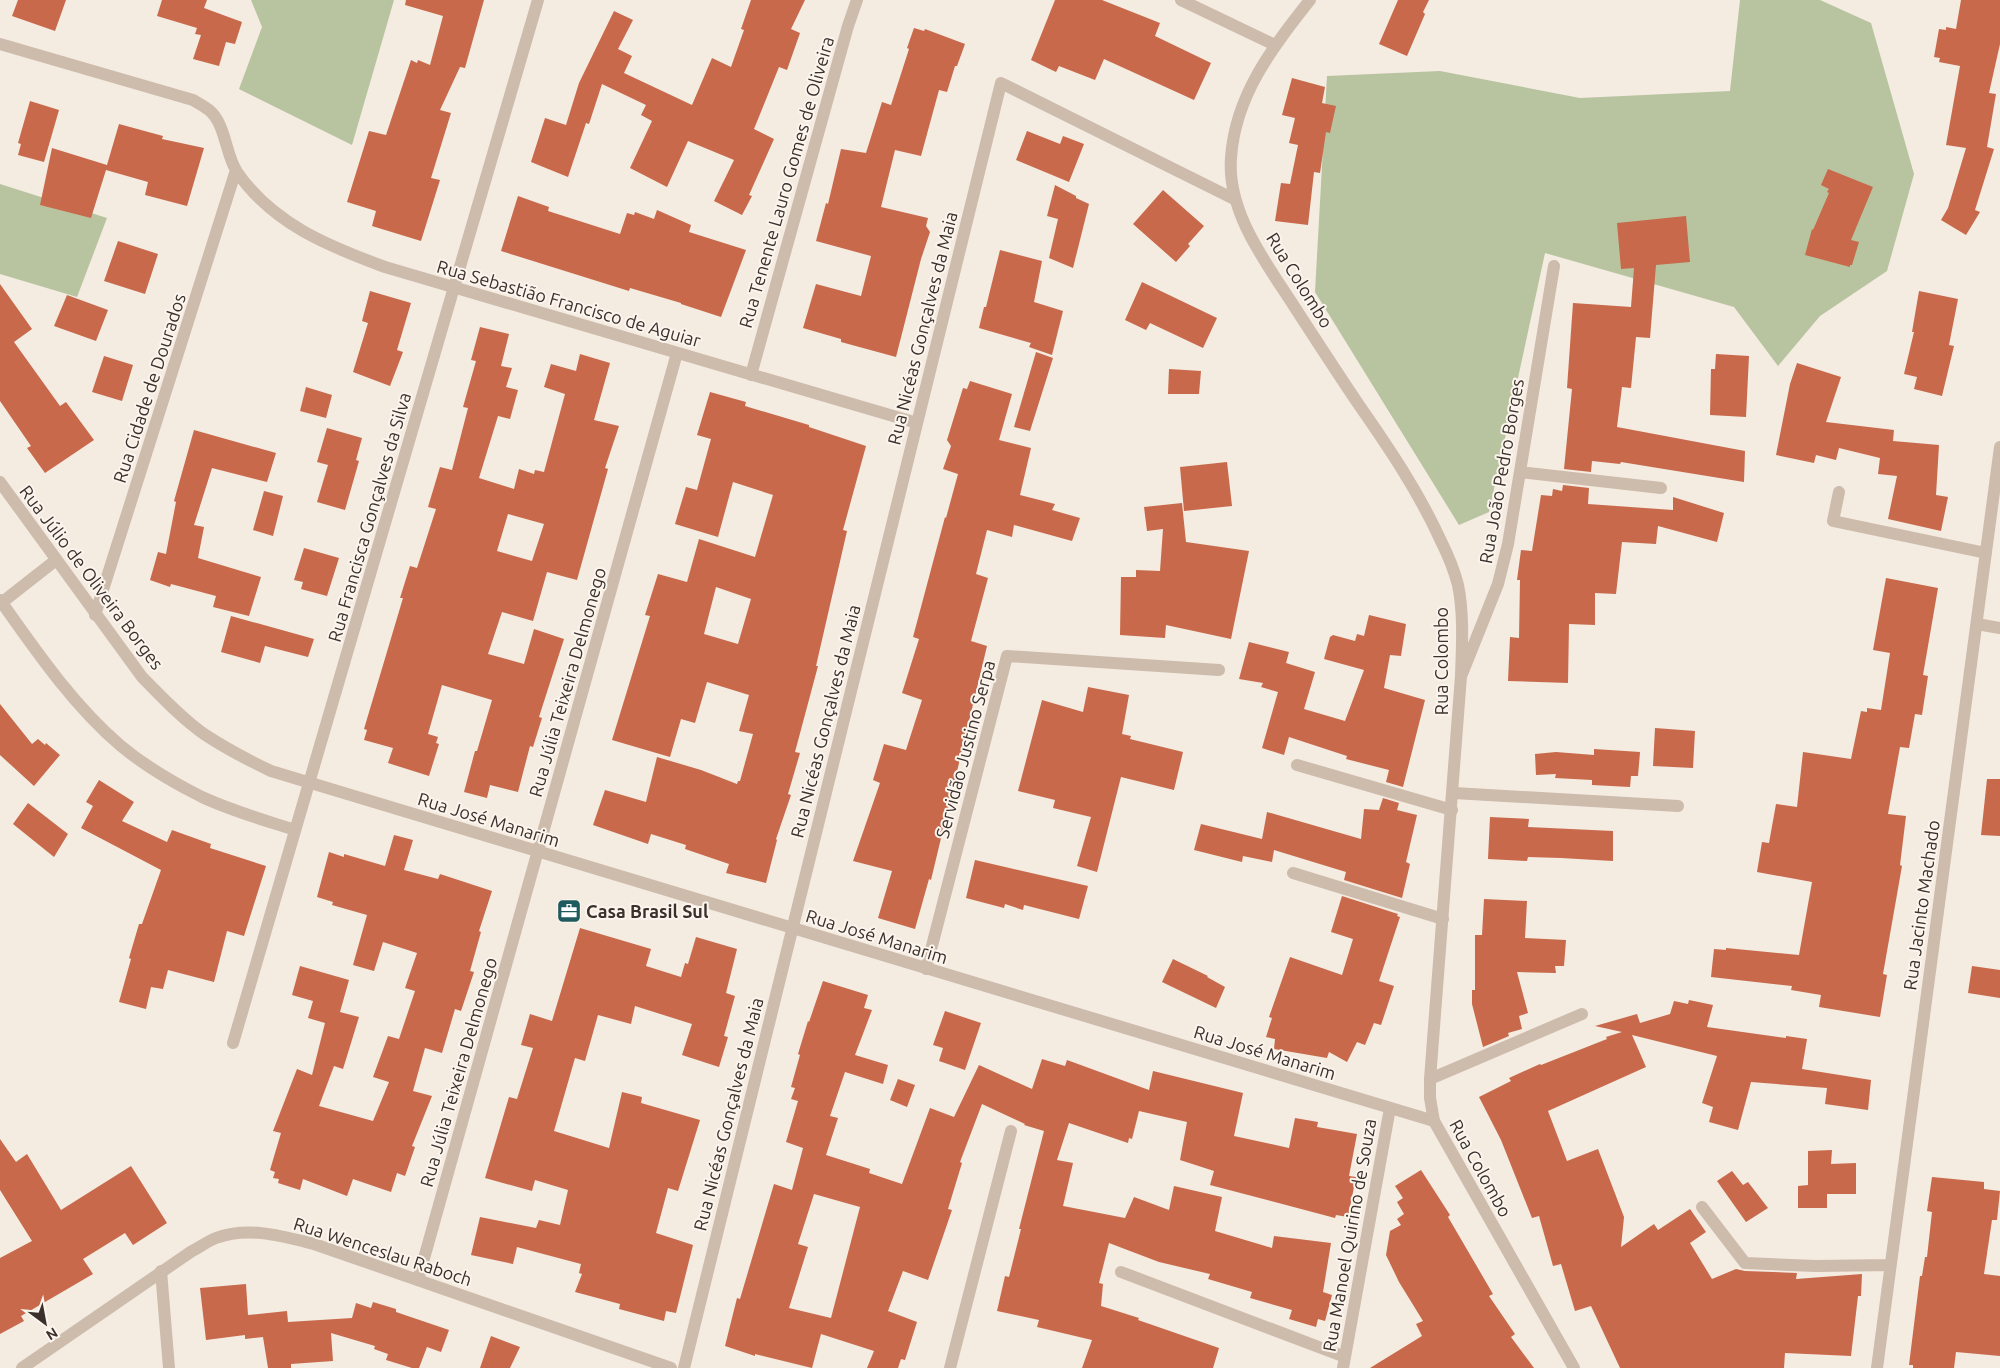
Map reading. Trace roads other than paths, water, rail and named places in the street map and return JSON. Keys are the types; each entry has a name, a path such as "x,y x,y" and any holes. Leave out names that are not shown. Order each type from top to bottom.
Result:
{"street":[{"name":"Rua Francisca Gonçalves da Silva","path":"233,1043 538,0"},
{"name":"Rua Tenente Lauro Gomes de Oliveira","path":"751,375 848,26 857,0"},
{"path":"1182,0 1275,45"},
{"name":"Rua Colombo","path":"1310,0 1275,45 1254,78 1235,132 1231,159 1234,199 1267,265 1386,444 1432,522 1458,585 1462,623 1461,676 1454,793 1430,1098 1434,1121 1574,1368"},
{"name":"Rua Sebastião Francisco de Aguiar","path":"0,44 192,100 210,110 219,126 236,170 260,199 296,228 348,254 454,288 917,424"},
{"name":"Rua Nicéas Gonçalves da Maia","path":"684,1368 1001,83 1234,199"},
{"name":"Rua Cidade de Dourados","path":"95,615 236,170"},
{"name":"Rua João Pedro Borges","path":"1461,676 1498,584 1508,544 1554,266"},
{"name":"Rua Júlia Teixeira Delmonego","path":"418,1280 678,353"},
{"name":"Rua Jacinto Machado","path":"1877,1368 2000,447"},
{"path":"1520,472 1661,488"},
{"name":"Rua Júlio de Oliveira Borges","path":"0,482 142,677 170,705 202,733 241,757 271,771 309,784"},
{"path":"1839,492 1833,521 1986,553"},
{"path":"56,560 1,602 61,682 102,729 123,747 162,775 203,797 248,815 295,830"},
{"path":"1976,624 2000,628"},
{"name":"Servidão Justino Serpa","path":"926,969 1007,656 1219,670"},
{"path":"1297,766 1452,810"},
{"name":"Rua José Manarim","path":"309,784 1434,1121"},
{"path":"1454,793 1678,806"},
{"path":"1293,873 1443,919"},
{"path":"1430,1079 1582,1014"},
{"name":"Rua Manoel Quirino de Souza","path":"1344,1363 1390,1108"},
{"path":"950,1368 1011,1131"},
{"path":"1702,1207 1745,1263 1816,1266 1890,1265"},
{"name":"Rua Wenceslau Raboch","path":"22,1368 192,1251 217,1238 239,1233 260,1232 314,1244 671,1368"},
{"path":"161,1271 169,1368"},
{"path":"1121,1272 1344,1363"}],"place":[{"name":"Casa Brasil Sul","path":"569,911"}]}
